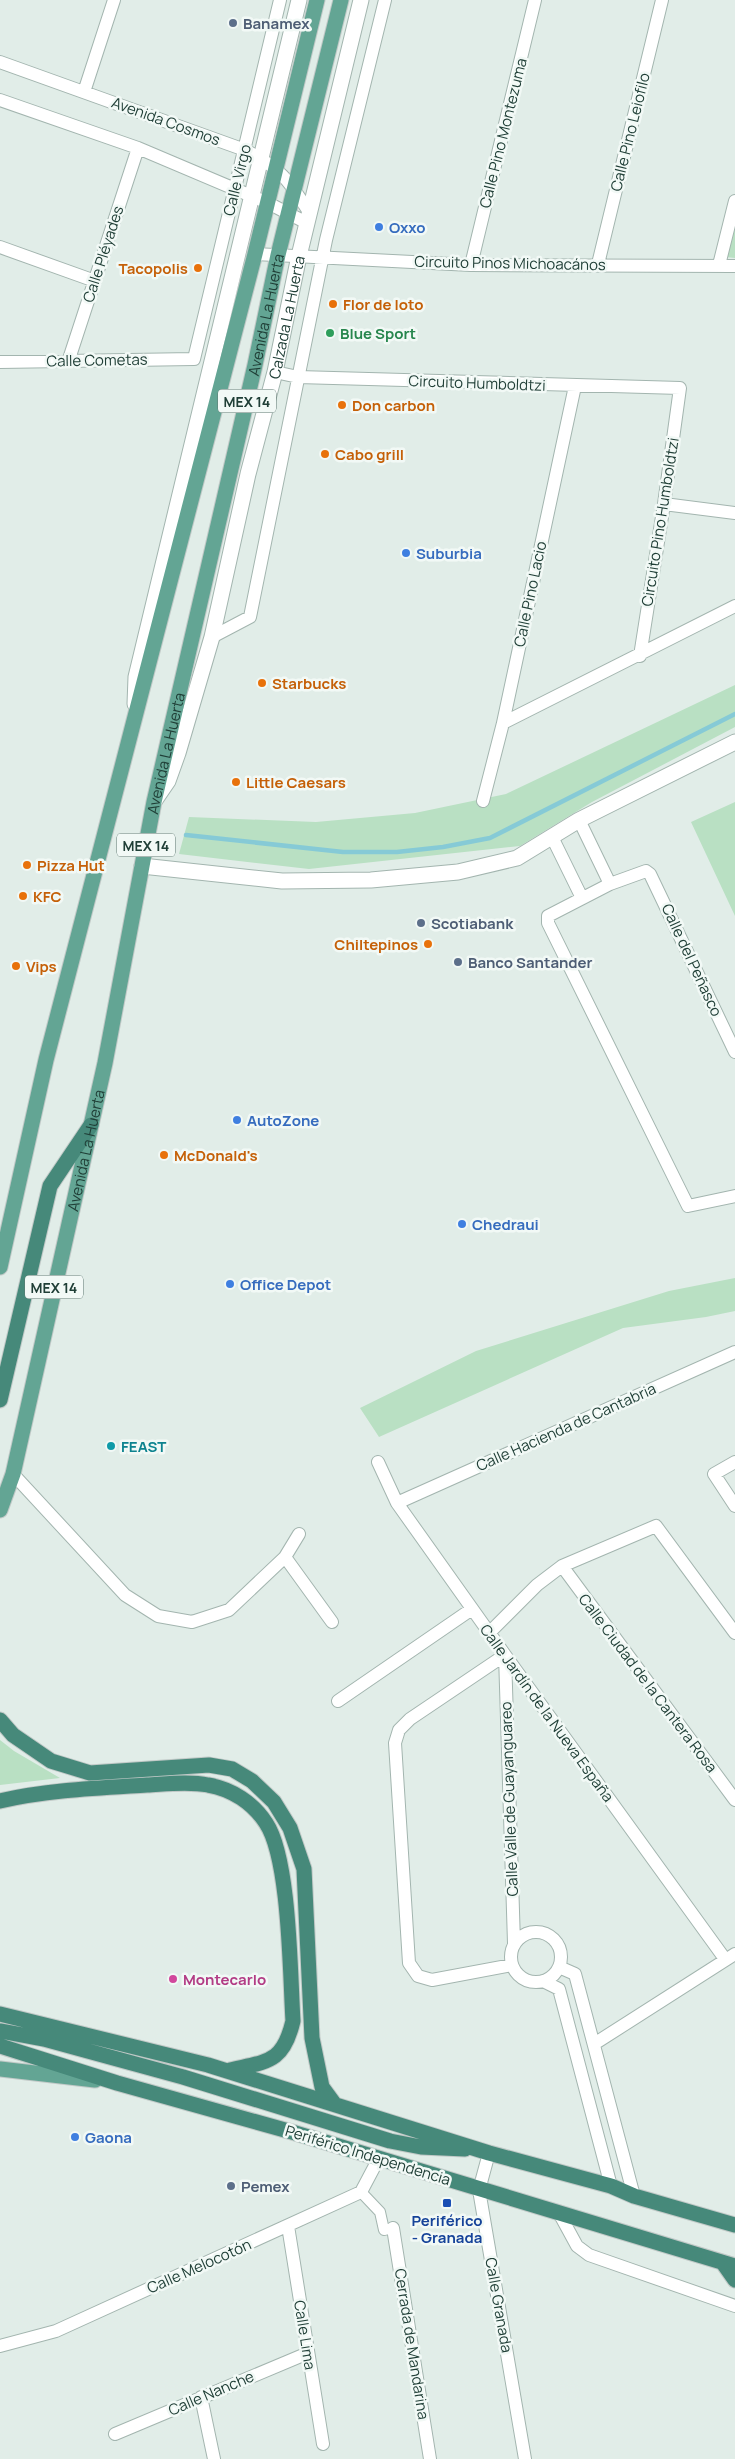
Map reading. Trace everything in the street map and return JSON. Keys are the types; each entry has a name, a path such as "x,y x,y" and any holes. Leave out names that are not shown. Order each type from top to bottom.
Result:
{"highway":[{"path":"0,1400 50,1186 91,1125"},
{"path":"0,1720 13,1735 51,1761 90,1773 208,1765 232,1769 252,1781 274,1802 290,1828 304,1869 312,2038 322,2088 333,2102"},
{"path":"0,1801 125,1786 206,1784 232,1792 252,1806 267,1824 279,1857 285,1898 293,2021 289,2038 283,2051 267,2062 227,2070"},
{"path":"0,2014 227,2070 483,2151 611,2186 634,2196 735,2225"},
{"path":"0,2031 30,2036 120,2060 390,2141 430,2148 483,2151"},
{"name":"Periférico Independencia","path":"0,2046 117,2083 379,2158 479,2190 729,2264"},
{"path":"729,2264 735,2280"}],"main road":[{"name":"Avenida La Huerta","path":"0,1267 46,1060 256,254 317,0"},
{"name":"Avenida La Huerta","path":"0,1509 13,1474 91,1125 154,802 255,365 288,212 341,0"},
{"path":"0,2069 117,2083"}],"street":[{"path":"84,92 114,0"},
{"name":"Calle Virgo","path":"194,359 280,0"},
{"path":"135,724 136,677 250,196 299,0"},
{"name":"Calzada La Huerta","path":"154,802 168,781 178,753 212,637 248,474 275,372 299,256 361,0"},
{"name":"Calzada La Huerta","path":"212,637 250,617 323,256 385,0"},
{"name":"Calle Pino Montezuma","path":"471,265 535,0"},
{"name":"Calle Pino Leiofilo","path":"598,264 662,0"},
{"name":"Avenida Cosmos","path":"0,62 260,157 276,167 294,187 308,218"},
{"path":"0,100 138,148 288,212 308,218"},
{"name":"Calle Pléyades","path":"69,360 138,148"},
{"path":"719,266 735,201"},
{"path":"0,247 95,281"},
{"name":"Circuito Pinos Michoacános","path":"256,254 471,265 735,266"},
{"name":"Calle Cometas","path":"0,362 194,359"},
{"name":"Circuito Humboldtzi","path":"275,372 298,377 680,388"},
{"name":"Calle Pino Lacio","path":"483,800 502,723 575,386"},
{"name":"Circuito Pino Humboldtzi","path":"640,656 680,388"},
{"path":"664,504 735,513"},
{"path":"502,723 640,656 735,606"},
{"path":"142,866 282,881 371,880 458,872 517,858 579,820 735,742"},
{"path":"579,820 610,884 552,913 548,916 548,923 688,1206 735,1196"},
{"path":"552,837 582,898"},
{"name":"Calle del Peñasco","path":"610,884 646,871 650,874 735,1052"},
{"name":"Calle Hacienda de Cantabria","path":"397,1503 735,1352"},
{"name":"Calle Jardín de la Nueva España","path":"378,1462 397,1503 504,1655 730,1957"},
{"path":"735,1462 714,1474 735,1506"},
{"path":"13,1474 125,1595 158,1616 192,1622 229,1610 285,1557 299,1534"},
{"path":"489,1633 537,1585 562,1566 656,1526 735,1633"},
{"path":"285,1557 332,1622"},
{"name":"Calle Ciudad de la Cantera Rosa","path":"562,1566 735,1800"},
{"path":"338,1701 472,1609"},
{"path":"504,1655 410,1719 399,1730 395,1743 409,1963 418,1976 432,1980 512,1965"},
{"name":"Calle Valle de Guayanguareo","path":"504,1655 514,1944"},
{"path":"543,1981 555,1973 559,1967 560,1951 552,1937 544,1933 528,1933 514,1944 511,1958 512,1965 516,1972 528,1981 543,1981 559,1989 611,2186"},
{"path":"594,2044 730,1957"},
{"path":"559,1967 575,1974 634,2196"},
{"path":"582,2074 600,2069"},
{"name":"Calle Granada","path":"483,2151 479,2190 525,2459"},
{"path":"379,2158 361,2192 380,2212 384,2230 394,2228"},
{"name":"Calle Melocotón","path":"0,2346 56,2331 361,2192"},
{"path":"559,2213 577,2246 589,2255 735,2306"},
{"name":"Calle Lima","path":"288,2226 323,2444"},
{"name":"Cerrada de Mandarina","path":"394,2228 430,2459"},
{"name":"Calle Nanche","path":"115,2434 308,2353"},
{"path":"202,2397 214,2459"}],"green space":[{"path":"735,217 735,258 725,257"},
{"path":"735,685 735,727 592,802 520,846 309,869 179,854 189,817 316,822 415,813 506,794"},
{"path":"735,802 735,916 691,822"},
{"path":"735,1278 735,1311 706,1317 623,1328 379,1437 360,1408 476,1351 669,1291"},
{"path":"0,1740 14,1751 60,1778 0,1785"}],"waterway":[{"path":"186,835 343,852 397,852 443,847 490,838 735,714"}],"place":[{"name":"Banamex","path":"233,23"},
{"name":"Oxxo","path":"379,227"},
{"name":"Tacopolis","path":"198,268"},
{"name":"Flor de loto","path":"333,304"},
{"name":"Blue Sport","path":"330,333"},
{"name":"Don carbon","path":"342,405"},
{"name":"Cabo grill","path":"325,454"},
{"name":"Suburbia","path":"406,553"},
{"name":"Starbucks","path":"262,683"},
{"name":"Little Caesars","path":"236,782"},
{"name":"Pizza Hut","path":"27,865"},
{"name":"KFC","path":"23,896"},
{"name":"Scotiabank","path":"421,923"},
{"name":"Chiltepinos","path":"428,944"},
{"name":"Banco Santander","path":"458,962"},
{"name":"Vips","path":"16,966"},
{"name":"AutoZone","path":"237,1120"},
{"name":"McDonald's","path":"164,1155"},
{"name":"Chedraui","path":"462,1224"},
{"name":"Office Depot","path":"230,1284"},
{"name":"FEAST","path":"111,1446"},
{"name":"Montecarlo","path":"173,1979"},
{"name":"Gaona","path":"75,2137"},
{"name":"Pemex","path":"231,2186"},
{"name":"Periférico - Granada","path":"447,2203"}]}
